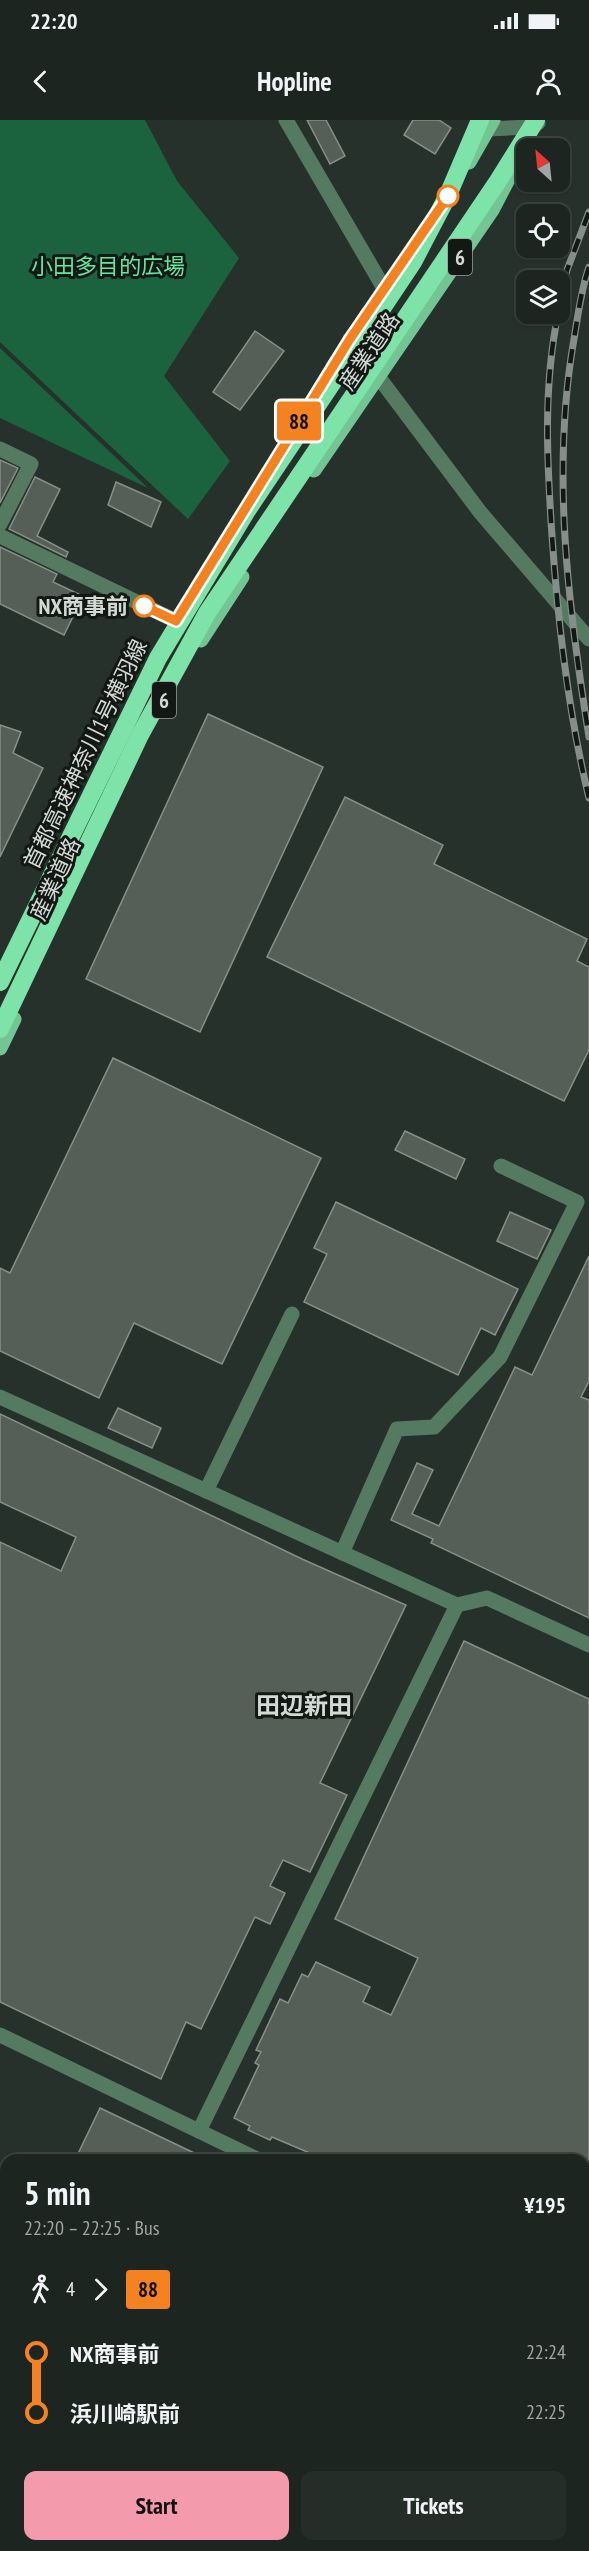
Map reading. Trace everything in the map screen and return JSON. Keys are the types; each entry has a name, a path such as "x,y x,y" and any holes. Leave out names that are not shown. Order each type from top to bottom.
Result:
{"highway":[{"name":"首都高速神奈川1号横羽線","path":"0,1029 140,735 207,613 498,181 532,122"},
{"name":"首都高速神奈川1号横羽線","path":"0,980 158,658 246,512 413,262 487,123"}],"main road":[{"name":"産業道路","path":"0,1048 169,689 278,521 492,210 513,173 532,122"},
{"name":"産業道路","path":"0,964 56,857 136,687 350,339 464,172 487,123"}],"street":[{"path":"286,120 385,290"},
{"path":"487,123 544,120"},
{"path":"350,339 377,379 480,512 589,639"},
{"path":"0,449 31,464 0,524"},
{"path":"0,536 176,621"},
{"path":"0,980 25,995"},
{"path":"342,1553 397,1429 434,1427 500,1357 583,1202 501,1166"},
{"path":"206,1491 292,1314"},
{"path":"0,1397 457,1605 487,1598 589,1645"},
{"path":"199,2131 457,1605"},
{"path":"0,2034 247,2154"}],"green space":[{"name":"小田多目的広場","path":"0,120 145,120 177,181 239,258 164,376 230,461 188,519 0,342"},
{"path":"0,348 148,488 0,418"}],"building":[{"path":"307,120 326,120 345,156 330,164"},
{"path":"413,120 439,120 451,128 435,154 404,135"},
{"path":"255,331 284,351 240,410 213,392"},
{"path":"0,460 18,468 0,503"},
{"path":"35,477 60,489 37,536 68,552 66,557 9,529"},
{"path":"116,482 161,502 151,527 108,505"},
{"path":"0,547 57,574 53,582 83,596 64,635 0,604"},
{"path":"208,714 323,767 200,1032 86,979"},
{"path":"0,725 21,732 13,753 43,768 0,857"},
{"path":"345,797 443,845 434,864 587,939 577,961 589,967 589,1050 564,1101 267,957"},
{"path":"113,1058 321,1158 222,1364 134,1323 99,1398 0,1351 0,1268 10,1273"},
{"path":"405,1131 465,1159 456,1179 395,1150"},
{"path":"336,1202 518,1289 495,1335 481,1328 458,1375 304,1302 327,1254 314,1248"},
{"path":"510,1212 551,1230 537,1259 497,1241"},
{"path":"589,1256 589,1381 581,1397 589,1400 589,1618 431,1543 433,1539 391,1520 417,1463 433,1470 412,1514 439,1526 515,1367 532,1375"},
{"path":"118,1408 161,1428 152,1448 108,1428"},
{"path":"0,1414 302,1559 406,1605 320,1783 347,1795 310,1872 283,1860 270,1886 285,1893 270,1924 255,1917 201,2029 186,2022 161,2079 0,2002 0,1542 61,1571 76,1537 0,1502"},
{"path":"464,1641 589,1699 589,2154 312,2154 272,2137 270,2140 248,2130 250,2126 234,2118 259,2065 255,2063 261,2052 256,2050 280,1999 288,2003 302,1974 308,1977 316,1962 370,1987 363,2002 391,2015 418,1958 335,1919"},
{"path":"100,2108 196,2154 78,2154"}],"railway":[{"path":"567,270 589,212"},
{"path":"589,267 580,303 567,388 563,488 569,588 589,737"},
{"path":"556,324 548,397 552,536 565,668 575,733 589,798"}],"bus line":[{"name":"88","path":"144,606 176,621 350,339 448,196"}],"place":[{"name":"NX商事前","path":"144,606"}],"district":[{"name":"田辺新田","path":"304,1705"}]}
